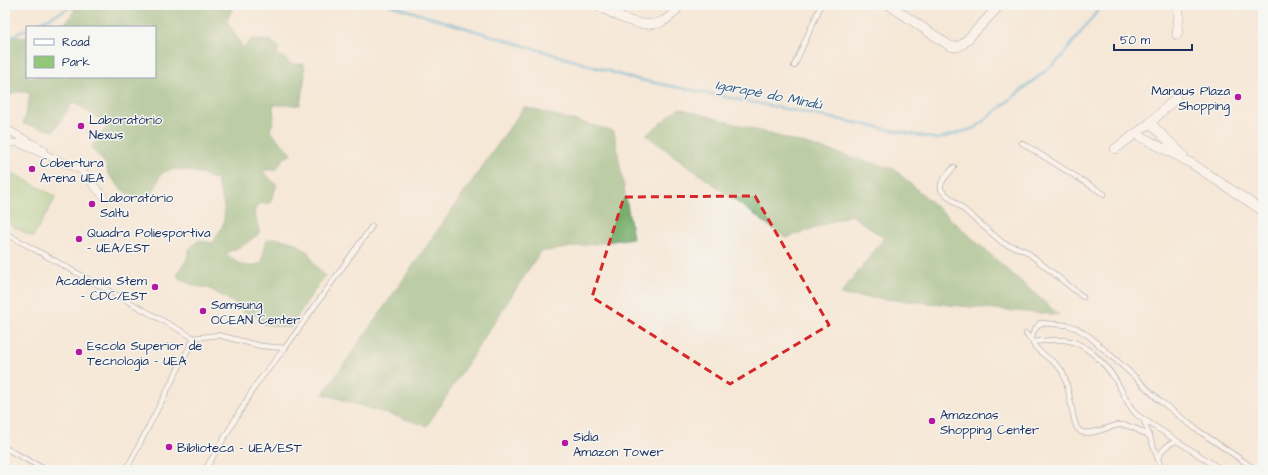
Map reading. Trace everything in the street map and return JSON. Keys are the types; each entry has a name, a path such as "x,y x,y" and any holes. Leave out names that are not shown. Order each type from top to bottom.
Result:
{"street":[{"path":"598,5 627,20 650,24 661,22 670,16 679,6"},
{"path":"889,5 950,46 963,44 1000,5"},
{"path":"1177,5 1179,14 1177,35"},
{"path":"1115,149 1150,123 1176,98"},
{"path":"1150,123 1192,163"},
{"path":"5,131 10,131 81,170 103,196"},
{"path":"1136,134 1192,163 1263,211"},
{"path":"5,149 9,143 18,143 81,170"}],"lane":[{"path":"794,66 821,5"},
{"path":"1022,143 1104,194"},
{"path":"954,167 941,184 940,188 942,191 1003,243 1027,252 1083,297"},
{"path":"205,470 258,383 285,348 372,226"},
{"path":"5,233 194,338 218,335 261,346 285,348"},
{"path":"1033,342 1034,329 1040,323 1057,324 1076,328 1098,343 1159,400 1196,429 1259,470"},
{"path":"1026,334 1038,351 1057,364 1063,373 1075,423 1081,432 1092,432 1119,425 1134,428 1149,436"},
{"path":"124,470 131,461 194,338"},
{"path":"1033,342 1065,340 1074,342 1090,352 1110,371 1130,408 1144,421 1222,470"},
{"path":"1144,421 1162,470"},
{"path":"1158,458 1162,450 1176,441"},
{"path":"5,448 46,470"}],"highlighted area":[{"path":"755,196 829,325 730,384 592,297 624,197"}],"green space":[{"path":"76,5 234,5 227,21 243,48 252,39 270,41 279,47 277,56 284,57 290,64 304,64 305,75 300,105 273,105 274,119 270,131 292,154 283,159 276,170 262,170 277,185 270,203 259,204 254,211 260,233 242,246 226,253 242,265 256,265 262,263 264,247 267,240 276,238 296,243 309,253 315,265 325,275 290,328 264,324 258,316 244,313 234,303 210,289 195,286 179,279 177,273 187,259 189,249 198,240 212,243 223,224 224,207 216,180 187,170 171,170 160,176 154,191 144,202 134,198 121,189 108,174 106,165 91,147 106,128 106,123 73,102 54,131 23,124 30,96 28,92 15,92 9,96 5,95 5,34 24,38 26,37 26,78 156,78 156,26 62,26 72,15"},
{"path":"524,107 614,131 633,238 540,252 427,426 323,394"},
{"path":"679,108 894,169 1059,315 840,295 884,238 851,215 786,238 646,135"},
{"path":"6,169 56,197 33,237 5,222"}],"waterway":[{"name":"Igarapé do Mindú","path":"33,26 75,5"},
{"name":"Igarapé do Mindú","path":"390,5 631,78 937,139 975,128 1060,59 1102,5"},
{"name":"Igarapé do Mindú","path":"5,40 26,30"}],"place":[{"name":"Manaus Plaza Shopping","path":"1238,97"},
{"name":"Laboratório Nexus","path":"81,126"},
{"name":"Cobertura Arena UEA","path":"32,169"},
{"name":"Laboratório Saltu","path":"92,204"},
{"name":"Quadra Poliesportiva - UEA/EST","path":"79,239"},
{"name":"Academia Stem - CDC/EST","path":"155,287"},
{"name":"Samsung OCEAN Center","path":"203,311"},
{"name":"Escola Superior de Tecnologia - UEA","path":"79,352"},
{"name":"Amazonas Shopping Center","path":"932,421"},
{"name":"Sidia Amazon Tower","path":"565,443"},
{"name":"Biblioteca - UEA/EST","path":"169,447"}]}
